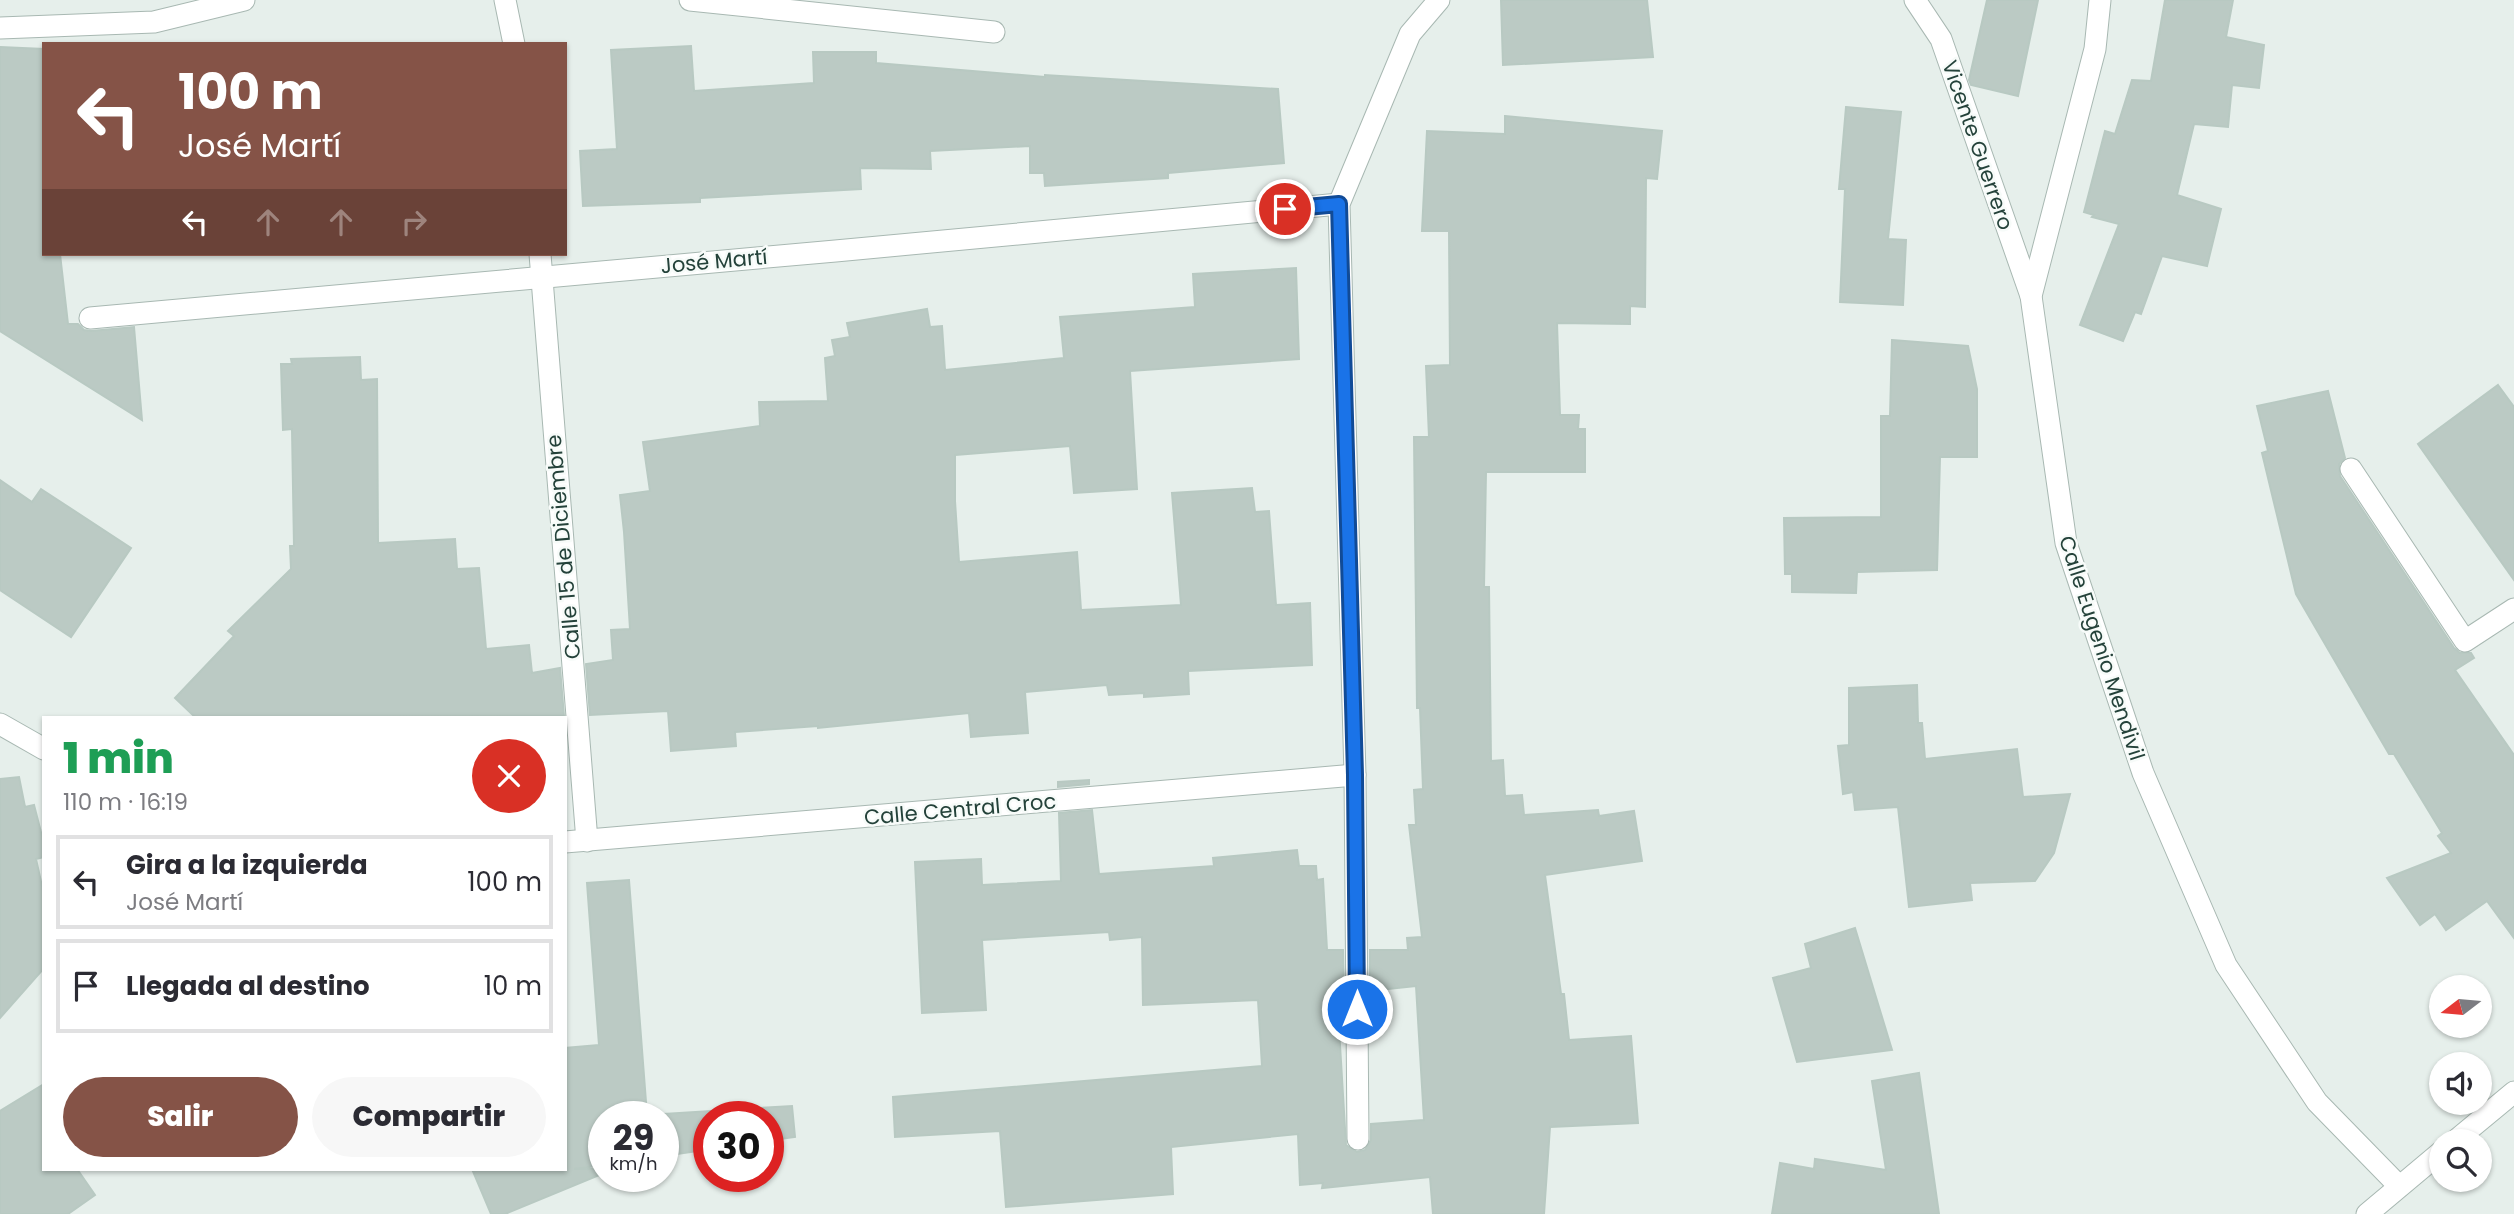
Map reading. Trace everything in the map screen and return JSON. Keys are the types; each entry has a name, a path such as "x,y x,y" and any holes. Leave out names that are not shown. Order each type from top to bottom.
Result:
{"street":[{"path":"0,28 154,22 244,0"},
{"path":"505,0 514,42"},
{"path":"690,0 994,32"},
{"path":"1358,1139 1355,775 1339,204 1410,34 1439,0"},
{"name":"Vicente Guerrero","path":"1915,0 1941,39 2031,296"},
{"name":"Calle Eugenio Mendivil","path":"2100,0 2095,49 2031,296 2066,542 2143,773 2225,965 2317,1102 2399,1186"},
{"name":"José Martí","path":"90,318 1339,204"},
{"name":"Calle 15 de Diciembre","path":"540,256 587,841"},
{"path":"2351,469 2465,641 2514,609"},
{"path":"0,724 42,748"},
{"name":"Calle Central Croc","path":"567,842 1355,775"},
{"path":"2469,1129 2514,1092"},
{"path":"2367,1214 2429,1162"}],"building":[{"path":"1501,0 1647,0 1653,57 1503,65"},
{"path":"1987,0 2038,0 2018,96 1971,85 1969,80"},
{"path":"2165,0 2233,0 2226,37 2264,45 2259,88 2232,85 2228,127 2194,124 2177,195 2221,209 2207,266 2162,256 2141,314 2135,312 2123,341 2080,325 2119,224 2092,217 2094,215 2084,212 2105,131 2115,134 2132,80 2151,81"},
{"path":"691,46 694,91 814,83 813,52 876,52 876,63 1045,77 1278,89 1284,163 1168,173 1168,178 1045,186 1044,173 1030,173 1030,146 930,151 931,169 860,168 861,189 700,198 700,202 583,206 580,151 617,149 611,50"},
{"path":"0,47 42,49 42,256 60,256 68,324 78,324 84,330 91,331 134,327 142,420 0,331"},
{"path":"1846,107 1901,112 1888,239 1906,240 1903,305 1840,302 1845,189 1839,189"},
{"path":"1505,116 1662,131 1657,179 1646,178 1645,307 1630,306 1630,324 1557,323 1560,415 1579,415 1578,429 1585,429 1585,472 1486,472 1484,587 1489,587 1491,761 1503,760 1505,796 1522,795 1524,815 1598,810 1599,816 1634,811 1642,861 1545,875 1569,1040 1631,1036 1638,1123 1550,1127 1544,1214 1433,1214 1430,1177 1322,1188 1323,1183 1300,1185 1298,1134 1171,1147 1173,1194 1006,1207 1000,1131 895,1137 893,1097 1262,1066 1258,1000 1143,1005 1142,937 1110,940 1109,932 982,940 986,1010 922,1013 915,862 981,859 982,885 1061,881 1059,813 1092,810 1099,874 1214,866 1213,858 1297,850 1299,866 1316,866 1317,880 1323,879 1327,950 1343,950 1344,994 1337,995 1346,1145 1357,1152 1365,1150 1371,1140 1371,1124 1424,1120 1416,986 1370,991 1370,950 1408,950 1407,938 1422,937 1409,825 1416,825 1414,790 1423,789 1420,708 1417,708 1414,437 1429,437 1426,366 1450,365 1449,231 1422,231 1427,131 1505,134"},
{"path":"1296,268 1299,359 1130,371 1137,489 1074,493 1070,446 955,455 955,501 959,562 1077,552 1081,610 1181,605 1172,493 1252,488 1255,512 1269,511 1276,605 1310,603 1312,665 1188,671 1189,694 1144,697 1144,693 1109,695 1107,685 1025,692 1028,733 971,737 969,713 818,728 735,732 736,746 671,751 668,711 590,715 586,664 613,660 611,630 630,629 620,495 650,491 643,442 760,426 759,402 828,401 825,358 835,356 832,340 850,337 847,323 927,309 930,327 942,326 945,370 1064,358 1060,317 1195,307 1193,274"},
{"path":"1892,340 1968,346 1977,389 1977,457 1940,457 1937,570 1857,572 1856,593 1792,592 1792,574 1785,574 1784,518 1881,517 1881,416 1890,416"},
{"path":"360,357 361,380 377,379 378,543 455,539 457,569 479,568 486,649 529,645 532,673 560,668 564,716 194,716 175,698 234,636 228,631 291,569 290,546 294,546 292,429 283,430 281,364 292,364 291,359"},
{"path":"2498,385 2514,407 2514,580 2418,444"},
{"path":"2328,391 2345,458 2339,464 2340,476 2454,648 2460,653 2471,653 2474,658 2455,670 2514,755 2514,938 2487,901 2446,930 2435,914 2420,925 2387,878 2451,853 2438,836 2442,833 2394,754 2389,754 2296,594 2262,453 2268,451 2257,406"},
{"path":"0,480 32,502 41,489 131,548 71,637 0,590"},
{"path":"1917,685 1918,723 1922,723 1925,759 2017,749 2023,797 2070,794 2054,853 2035,881 1970,883 1972,900 1909,907 1898,807 1855,810 1853,792 1843,794 1838,746 1849,745 1849,688"},
{"path":"19,777 25,807 34,805 42,836 42,858 36,859 42,886 42,970 0,1018 0,779"},
{"path":"1089,780 1089,784 1058,787 1058,782"},
{"path":"629,880 646,1101 588,1101 588,1167 574,1169 588,1169 588,1180 505,1214 491,1214 473,1171 567,1171 567,1048 599,1045 587,883"},
{"path":"1855,928 1892,1050 1797,1062 1773,978 1811,968 1805,944"},
{"path":"1919,1073 1939,1214 1772,1214 1780,1163 1814,1169 1815,1159 1886,1170 1872,1081"},
{"path":"42,1085 42,1171 78,1171 95,1195 68,1214 0,1214 0,1111"},
{"path":"784,1106 792,1106 795,1137 784,1138"},
{"path":"693,1112 693,1152 679,1154 679,1113"}],"route":[{"path":"1285,209 1339,204 1355,775 1357,1009"}]}
